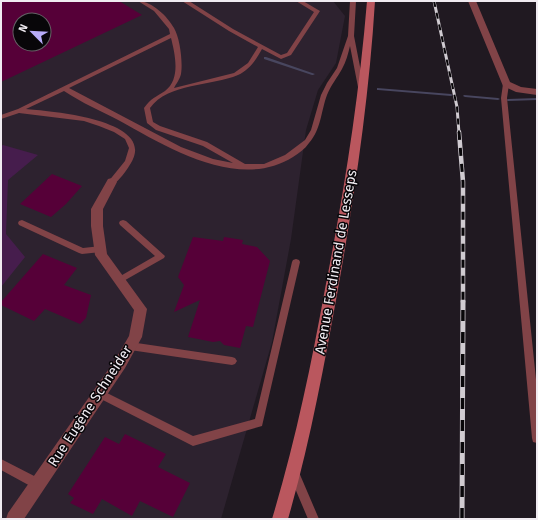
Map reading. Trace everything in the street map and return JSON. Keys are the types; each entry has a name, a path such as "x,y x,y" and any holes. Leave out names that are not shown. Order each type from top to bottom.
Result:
{"main road":[{"name":"Avenue Ferdinand de Lesseps","path":"280,519 294,474 316,372 351,180 369,39 370,1"}],"street":[{"path":"472,1 506,84 519,90 537,92"},
{"name":"Rue Eugène Schneider","path":"14,519 120,364 135,336 141,309 101,255 100,249 97,226 97,209 112,182"}],"lane":[{"path":"141,1 156,10 172,29 179,59 178,76 168,91"},
{"path":"185,1 261,48 281,57 289,54 318,12 300,1"},
{"path":"353,1 351,36 362,93"},
{"path":"1,117 20,110 173,35"},
{"path":"64,88 155,138 189,153 228,164 248,167 261,166 280,161 295,152 307,141 314,131 326,88 340,68 351,36"},
{"path":"248,167 206,144 158,128 150,123 147,108 152,101 168,91 236,74 250,64 261,48"},
{"path":"506,84 504,98 537,438"},
{"path":"20,110 74,117 118,130 131,142 132,149 130,159 112,182"},
{"path":"22,223 82,251 100,249"},
{"path":"120,280 161,256 123,223"},
{"path":"100,394 194,441 259,423 296,262"},
{"path":"130,346 232,361"},
{"path":"1,464 38,484"},
{"path":"294,474 314,519"}],"shaded area":[{"path":"1,1 333,1 345,16 336,63 318,90 306,130 291,239 272,342 221,519 1,519"},
{"path":"3,145 38,155 8,180 6,234 25,257 1,287 1,146"}],"building":[{"path":"1,1 119,1 142,15 1,82"},
{"path":"52,174 82,186 66,204 51,217 20,204"},
{"path":"193,237 223,241 224,237 243,240 242,244 257,247 270,261 253,327 246,326 240,348 224,345 220,341 213,342 188,337 200,300 174,312 184,285 178,277"},
{"path":"43,254 77,268 64,285 91,295 86,318 80,324 45,309 34,321 1,305 1,302"},
{"path":"125,434 166,454 158,467 190,483 173,517 140,501 132,516 102,499 93,514 70,503 74,498 68,494 105,437 119,444"}],"waterway":[{"path":"265,58 313,74"},
{"path":"378,89 451,95"},
{"path":"465,96 498,99"},
{"path":"508,100 537,99"}],"railway":[{"path":"434,1 457,107 459,133"},
{"path":"459,132 463,182 463,301"},
{"path":"462,519 463,301"}]}
